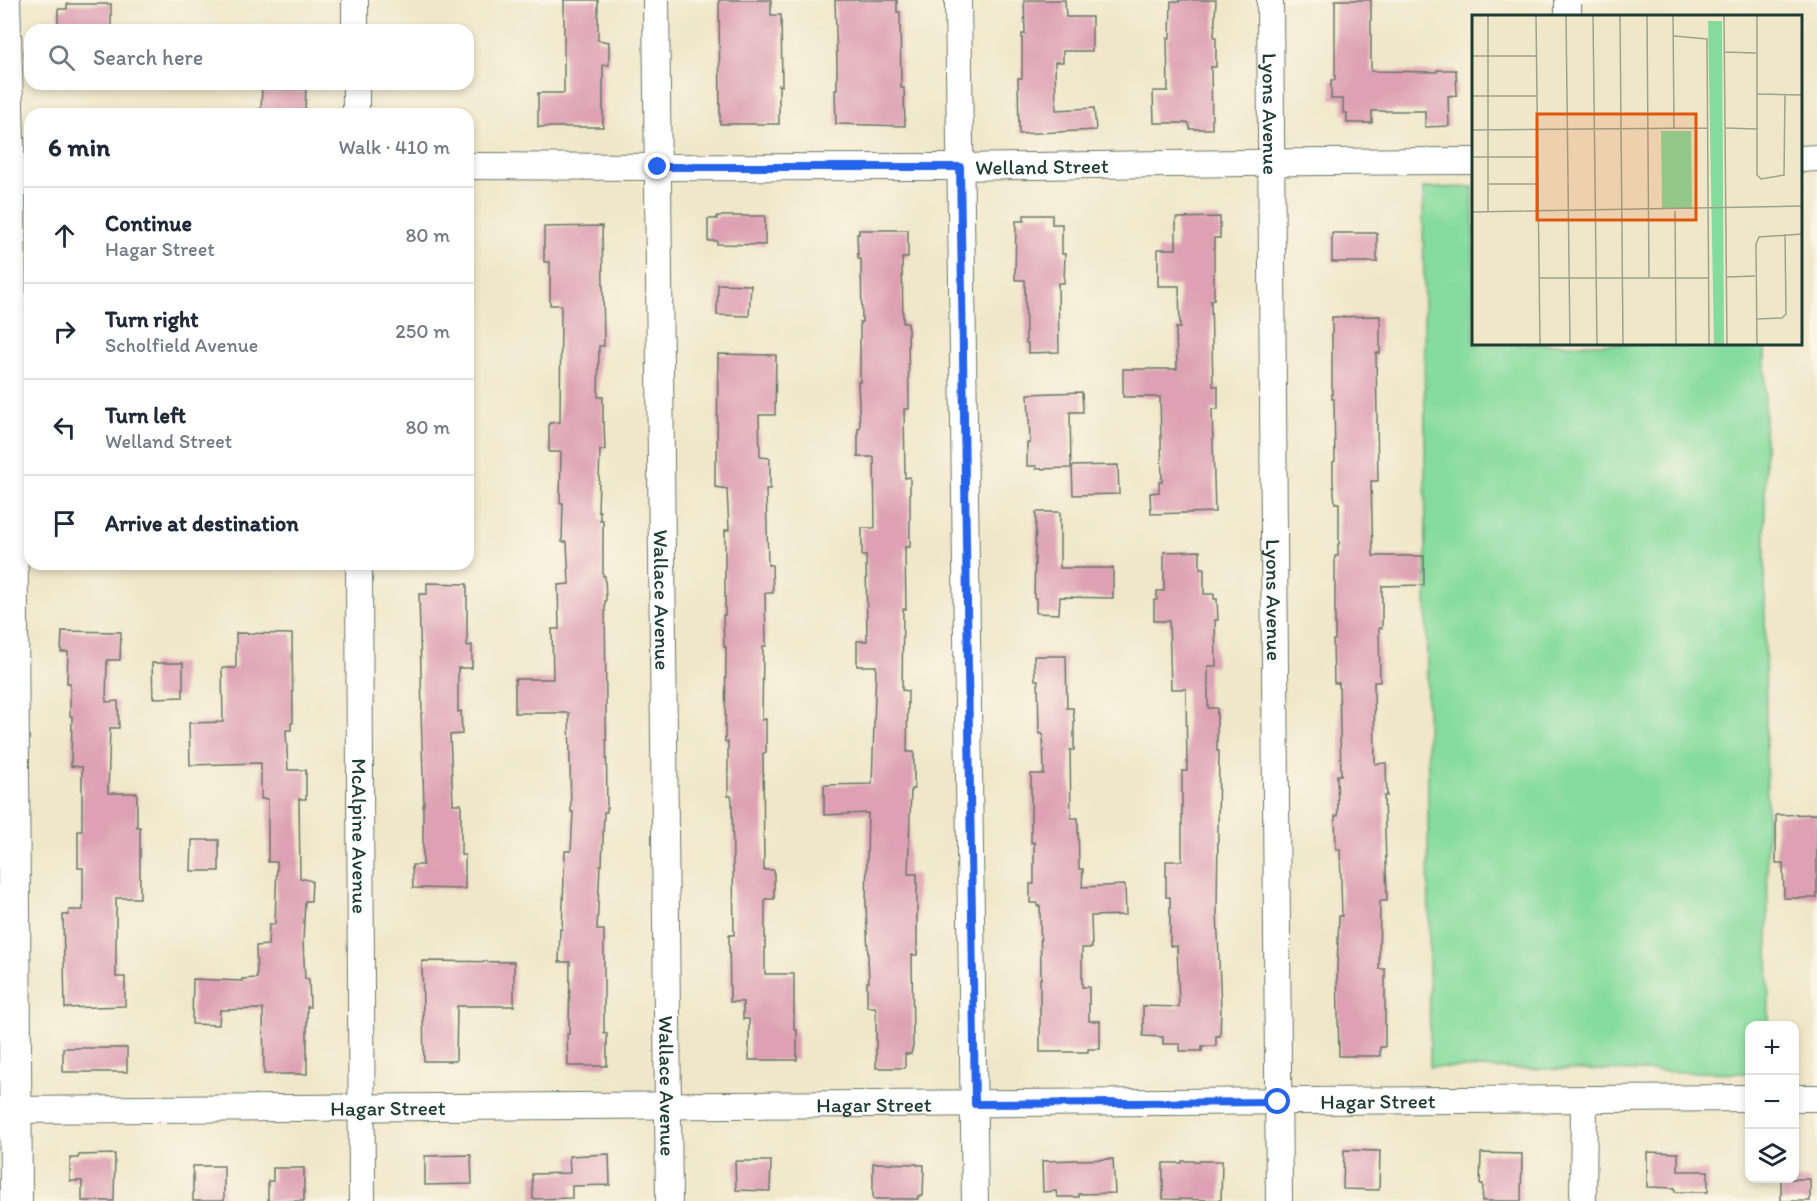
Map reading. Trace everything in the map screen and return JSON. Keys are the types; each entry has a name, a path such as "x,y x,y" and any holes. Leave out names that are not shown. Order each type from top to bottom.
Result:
{"main road":[{"path":"4,0 13,176 6,489 7,1110 16,1201"}],"street":[{"path":"355,0 355,24"},
{"name":"Wallace Avenue","path":"656,0 669,1201"},
{"path":"958,0 975,1201"},
{"name":"Lyons Avenue","path":"1270,0 1279,1201"},
{"path":"356,90 356,108"},
{"path":"1802,159 1817,158"},
{"name":"Welland Street","path":"474,166 960,167 1472,161"},
{"name":"McAlpine Avenue","path":"358,570 362,1201"},
{"name":"Hagar Street","path":"7,1110 1745,1098"},
{"path":"1799,1098 1817,1098"},
{"path":"1583,1201 1584,1100"}],"green space":[{"path":"1472,187 1472,345 1765,345 1769,1021 1745,1021 1745,1073 1430,1067 1423,188"}],"building":[{"path":"564,0 598,0 598,40 609,42 609,65 603,65 603,127 538,127 538,93 564,93"},
{"path":"719,0 771,0 771,15 781,15 782,86 779,85 779,124 720,124"},
{"path":"835,0 897,0 897,12 900,12 901,88 904,88 905,126 836,124"},
{"path":"1024,0 1065,0 1066,17 1092,17 1092,51 1063,51 1063,62 1055,62 1056,110 1094,108 1096,130 1019,134 1018,78 1022,78 1022,34 1025,34"},
{"path":"1179,0 1216,0 1214,37 1216,37 1216,67 1211,67 1212,129 1190,129 1189,123 1154,123 1153,91 1168,91 1167,38 1170,38 1171,1 1179,2"},
{"path":"1335,0 1371,0 1371,71 1456,70 1457,95 1448,96 1449,126 1425,127 1425,111 1372,111 1372,123 1347,123 1347,113 1343,113 1343,99 1331,99 1331,80 1335,80"},
{"path":"67,4 111,4 111,24 58,24 58,9 67,9"},
{"path":"262,90 306,90 305,108 261,108"},
{"path":"1024,215 1052,215 1052,224 1062,224 1062,254 1065,254 1064,283 1058,283 1059,352 1028,353 1025,280 1015,280 1016,221 1024,221"},
{"path":"717,216 765,216 765,245 717,244 717,241 708,241 708,219 717,219"},
{"path":"1220,217 1220,238 1214,238 1214,300 1211,300 1213,386 1218,386 1218,409 1212,409 1215,512 1151,514 1150,493 1159,492 1159,482 1162,482 1160,397 1123,397 1123,369 1177,369 1176,328 1180,328 1179,286 1158,286 1158,249 1176,249 1176,218"},
{"path":"602,226 604,346 599,346 598,397 603,397 605,450 600,450 598,511 600,511 600,520 603,520 603,576 605,576 606,601 607,812 604,812 597,930 604,930 604,1034 607,1033 607,1066 568,1066 570,962 559,962 565,851 571,851 573,812 571,812 569,713 515,713 515,679 553,679 552,629 559,629 558,585 569,584 567,542 562,542 561,452 549,452 549,423 560,422 561,305 550,305 550,262 544,262 544,227"},
{"path":"859,230 908,230 908,258 902,258 903,323 908,323 909,409 904,409 905,478 910,477 910,547 905,547 906,609 903,609 902,690 908,691 907,752 914,752 914,789 911,789 908,874 917,874 917,955 912,955 913,1046 911,1054 905,1054 905,1068 876,1068 876,1011 875,1007 867,1007 867,982 869,982 866,906 868,813 824,815 824,785 872,784 876,666 857,666 857,641 867,641 866,556 862,556 862,528 875,528 874,457 858,457 858,428 860,428 858,382 860,382 860,322 862,322 861,259 858,259 857,234"},
{"path":"1332,233 1377,233 1377,262 1332,262"},
{"path":"718,284 751,285 749,316 717,315"},
{"path":"1380,316 1380,353 1376,353 1378,481 1371,481 1373,556 1424,556 1424,585 1382,586 1382,628 1379,628 1380,682 1374,682 1375,764 1386,763 1387,796 1384,796 1387,901 1380,901 1379,969 1385,969 1385,1047 1380,1047 1380,1056 1339,1056 1337,968 1339,916 1342,916 1340,849 1336,849 1335,816 1338,816 1337,775 1341,775 1339,683 1334,683 1333,640 1335,640 1335,556 1338,556 1339,544 1339,503 1335,503 1333,482 1333,462 1335,461 1332,317"},
{"path":"718,354 776,355 775,415 759,415 760,457 770,458 770,489 766,489 768,565 772,565 773,593 765,593 766,646 763,646 762,720 766,719 766,753 763,753 764,870 774,870 774,899 765,899 765,974 794,974 794,1030 797,1030 797,1060 749,1060 749,1019 743,1019 743,1002 730,1002 729,935 734,935 732,800 731,796 728,796 728,742 725,742 726,647 724,647 723,615 725,615 725,530 729,530 727,489 715,487"},
{"path":"1082,392 1083,412 1070,412 1071,468 1036,469 1036,466 1027,466 1027,443 1030,443 1028,394"},
{"path":"1118,465 1119,494 1073,495 1072,466"},
{"path":"1036,512 1060,512 1060,568 1113,568 1113,598 1060,597 1059,614 1036,613 1036,598 1034,598"},
{"path":"1200,551 1200,568 1204,568 1204,594 1214,594 1214,599 1217,599 1218,620 1215,620 1216,666 1208,666 1208,708 1217,708 1217,751 1219,751 1217,910 1220,1036 1216,1036 1216,1046 1202,1046 1202,1051 1180,1051 1180,1044 1163,1044 1163,1037 1143,1036 1143,1006 1179,1007 1177,946 1170,946 1170,897 1166,897 1166,861 1182,861 1182,771 1187,771 1186,689 1171,689 1169,621 1154,621 1154,600 1157,600 1157,591 1164,591 1164,552"},
{"path":"427,583 467,584 467,646 472,645 472,668 458,668 458,712 461,711 462,734 450,735 453,804 461,804 461,855 465,855 465,889 413,888 412,865 423,865 424,805 419,594 427,594"},
{"path":"62,631 121,632 120,660 107,660 106,702 118,701 119,728 110,728 108,793 137,793 137,827 140,827 140,898 116,898 116,977 125,977 125,1006 65,1008 63,915 69,915 69,910 83,910 83,868 78,868 78,831 82,831 82,767 71,766 72,716 70,716 70,683 67,683 68,652 61,652"},
{"path":"236,633 292,634 293,723 291,723 291,730 286,730 288,770 306,770 306,799 299,799 300,878 312,881 311,901 305,901 303,942 305,979 309,979 310,1007 307,1007 307,1074 264,1074 263,1009 220,1010 219,1025 192,1024 193,979 242,981 242,979 257,978 256,946 268,945 269,924 275,924 277,862 268,862 268,799 261,799 261,763 190,765 189,723 223,722 222,668 236,668"},
{"path":"1034,656 1066,656 1067,708 1073,708 1074,719 1074,750 1070,750 1071,818 1078,818 1079,869 1083,869 1082,887 1125,885 1126,915 1091,916 1092,948 1082,948 1082,987 1089,987 1089,1021 1100,1021 1100,1049 1088,1049 1088,1052 1040,1052 1040,906 1037,906 1037,903 1030,903 1030,884 1034,884 1034,842 1031,843 1031,774 1044,774 1043,734 1039,734 1038,680 1035,680"},
{"path":"152,663 183,663 183,697 153,698"},
{"path":"1817,814 1817,898 1784,898 1783,863 1776,863 1776,815"},
{"path":"192,840 219,840 219,871 191,871"},
{"path":"422,961 514,962 514,1006 457,1006 456,1061 424,1061"},
{"path":"63,1048 127,1048 127,1072 63,1072"},
{"path":"1344,1150 1380,1151 1379,1190 1343,1189"},
{"path":"1647,1152 1678,1153 1678,1171 1708,1171 1708,1192 1675,1192 1675,1188 1647,1187"},
{"path":"1481,1153 1522,1154 1521,1201 1482,1201"},
{"path":"115,1154 114,1201 82,1201 82,1181 70,1181 70,1158 78,1158 79,1155"},
{"path":"609,1154 610,1185 572,1186 572,1198 533,1199 532,1174 570,1173 569,1156"},
{"path":"471,1155 472,1184 425,1185 425,1156"},
{"path":"1113,1159 1115,1193 1057,1197 1056,1191 1043,1192 1042,1161"},
{"path":"735,1161 771,1161 770,1191 736,1190"},
{"path":"1182,1161 1222,1161 1221,1200 1163,1199 1163,1163 1182,1163"},
{"path":"873,1163 924,1165 923,1196 918,1196 918,1199 873,1199"},
{"path":"193,1166 224,1166 224,1201 193,1201"},
{"path":"273,1168 304,1168 304,1201 268,1201 268,1181 273,1181"},
{"path":"1799,1179 1810,1179 1810,1201 1781,1201 1781,1183 1799,1183"}],"route":[{"path":"658,167 960,167 975,1104 1278,1102"}]}
